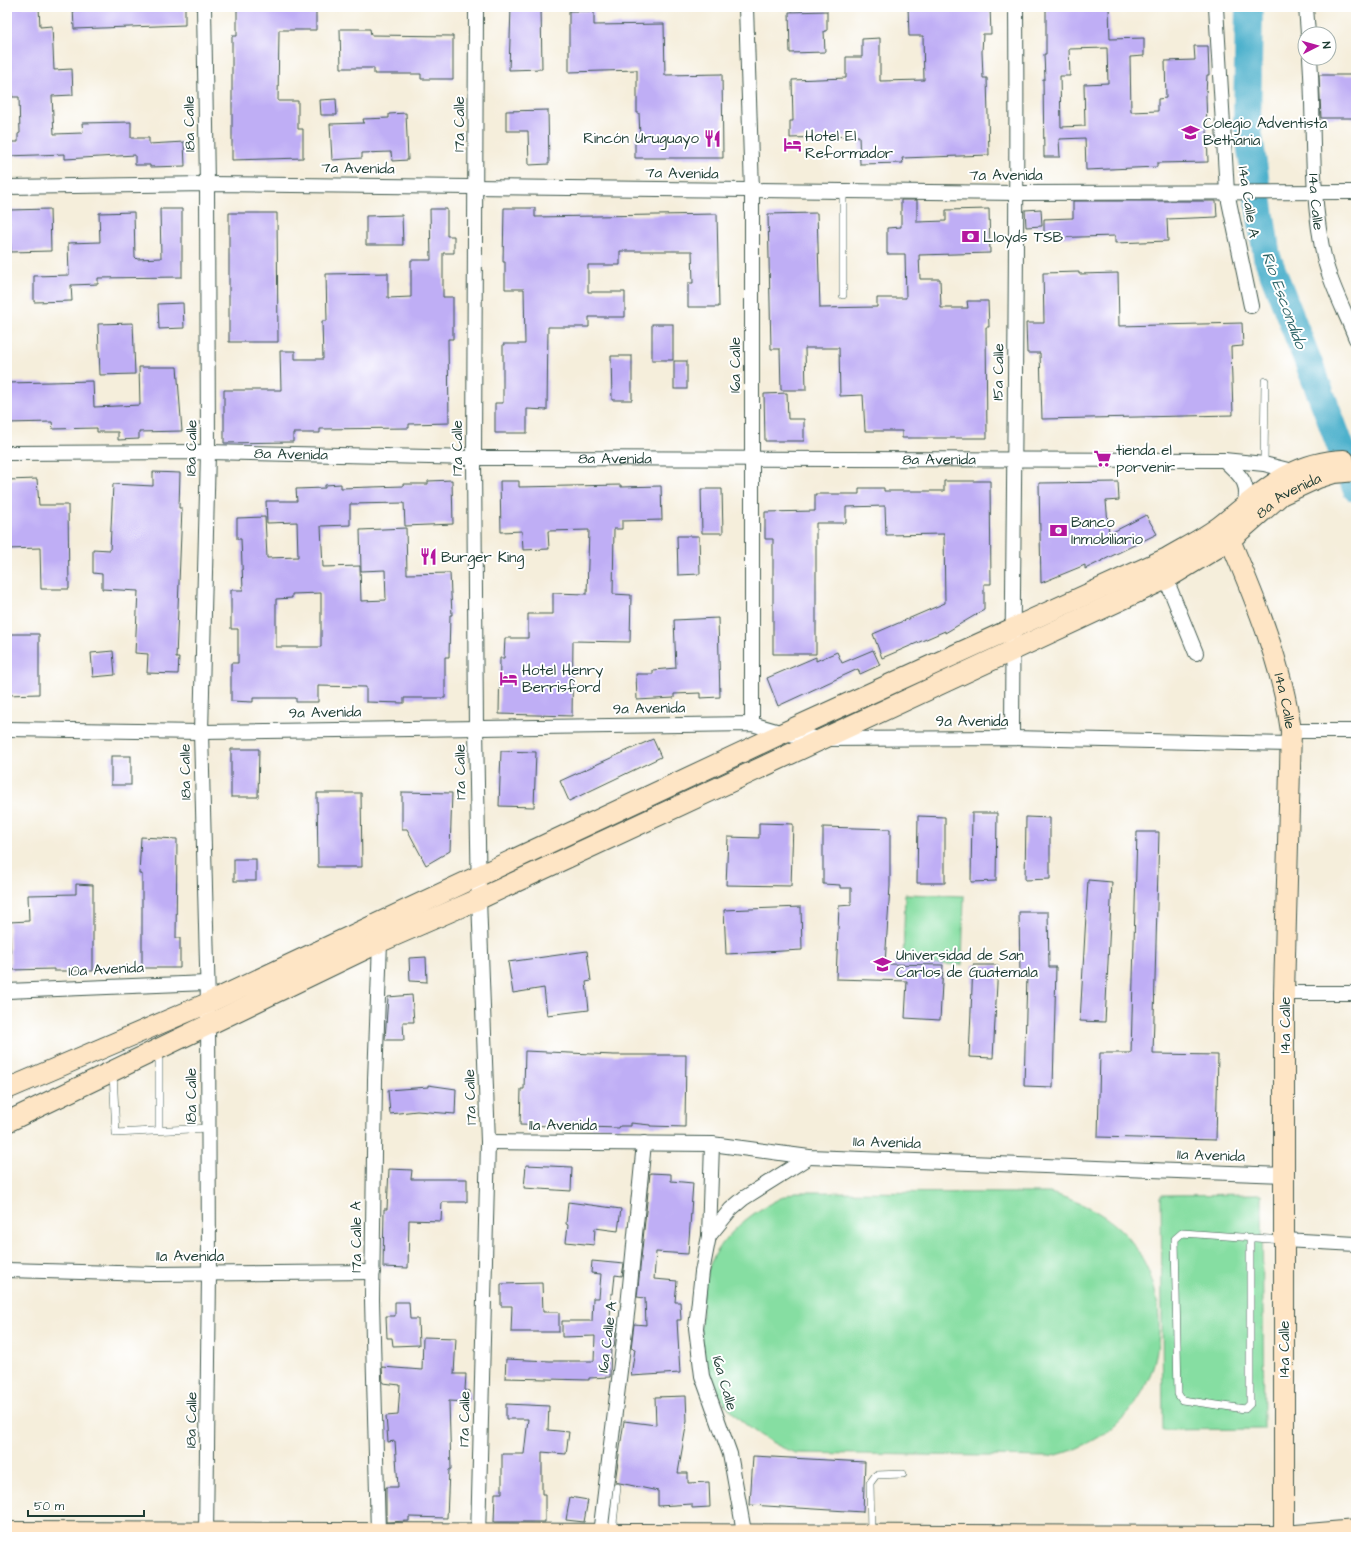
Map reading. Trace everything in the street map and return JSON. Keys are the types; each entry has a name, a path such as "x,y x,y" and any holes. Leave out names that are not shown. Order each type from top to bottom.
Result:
{"main road":[{"name":"8a Avenida","path":"1224,533 1281,495 1318,478 1334,467 1356,460"},
{"name":"8a Avenida","path":"1224,533 1244,505 1274,482 1316,464 1356,471"},
{"path":"7,1089 208,1003 783,733 1224,533"},
{"path":"7,1122 207,1024 380,942 479,899 1166,579 1224,533"},
{"name":"14a Calle","path":"1224,533 1264,622 1287,703 1291,737 1284,993 1284,1537"},
{"path":"7,1532 206,1535 378,1533 478,1535 606,1534 745,1536 872,1535 1284,1537 1356,1530"}],"street":[{"name":"18a Calle","path":"204,7 207,184 208,452 201,732 208,1003 209,1273 206,1535"},
{"name":"17a Calle","path":"476,7 474,458 476,727 479,899 488,1142 478,1535"},
{"name":"16a Calle","path":"746,7 752,191 752,724"},
{"name":"15a Calle","path":"1012,738 1013,459 1018,193 1016,7"},
{"name":"14a Calle A","path":"1216,7 1233,191 1251,306"},
{"path":"1306,7 1307,26"},
{"name":"14a Calle","path":"1310,66 1314,192 1324,259 1331,282 1356,339"},
{"name":"7a Avenida","path":"7,187 207,184 1018,193 1233,191 1356,192"},
{"name":"8a Avenida","path":"7,453 208,452 474,458 1224,460 1264,464 1296,472"},
{"name":"8a Avenida","path":"1224,460 1244,480 1248,494 1244,505"},
{"path":"1166,579 1196,653"},
{"name":"9a Avenida","path":"7,729 201,732 752,724 783,733 820,739 1291,737 1356,731"},
{"name":"17a Calle A","path":"378,1533 372,1272 374,1080 380,942"},
{"name":"10a Avenida","path":"7,991 207,984"},
{"path":"1284,993 1356,993"},
{"name":"11a Avenida","path":"488,1142 712,1144 809,1156 1285,1175"},
{"name":"16a Calle A","path":"606,1534 644,1143"},
{"name":"16a Calle","path":"712,1144 709,1236 702,1272 696,1328 702,1376 730,1454 745,1536"},
{"name":"16a Calle","path":"709,1236 731,1209 744,1198 809,1156"},
{"path":"1284,1240 1356,1244"},
{"name":"11a Avenida","path":"7,1270 209,1273 372,1272"}],"lane":[{"path":"843,190 843,295"},
{"path":"1264,464 1265,381"},
{"path":"159,1048 159,1130"},
{"path":"113,1070 116,1133 208,1128"},
{"path":"1250,1238 1250,1404 1245,1409 1182,1400 1178,1394 1175,1239 1182,1233 1284,1240"},
{"path":"872,1535 870,1522 870,1483 876,1475 903,1474"},
{"path":"606,1534 617,1487"}],"green space":[{"path":"905,894 964,896 962,965 903,963"},
{"path":"795,1192 1050,1193 1074,1201 1107,1218 1126,1235 1134,1245 1148,1270 1156,1296 1159,1324 1157,1352 1149,1378 1136,1402 1118,1423 1094,1440 1072,1450 1049,1457 795,1453 761,1436 731,1411 719,1396 710,1380 703,1362 700,1342 703,1292 708,1269 725,1240 750,1216 780,1198"},
{"path":"1262,1194 1264,1429 1163,1430 1161,1195"}],"building":[{"path":"7,7 39,7 40,27 52,26 54,70 72,69 73,95 52,96 54,134 83,133 82,123 131,122 131,138 149,138 149,144 184,142 185,166 150,167 150,165 135,165 135,155 65,159 65,154 7,156 7,142 18,142 18,134 20,133 19,97 12,97 11,68 7,68"},
{"path":"73,7 185,7 185,25 74,29"},
{"path":"237,7 316,9 316,30 279,30 278,101 298,101 298,129 303,129 303,158 232,160 232,36 237,36"},
{"path":"511,7 541,7 542,69 509,70"},
{"path":"908,7 990,7 991,34 983,34 982,52 983,78 987,78 989,155 902,158 903,163 860,164 859,136 790,138 790,121 793,121 792,80 846,78 846,57 862,57 862,39 880,38 880,81 924,80 923,36 909,36"},
{"path":"1046,7 1109,7 1110,39 1144,38 1144,56 1130,57 1131,112 1158,111 1158,99 1166,98 1165,61 1195,60 1194,46 1208,46 1209,75 1207,75 1206,95 1208,162 1157,163 1157,167 1086,170 1085,138 1059,139 1060,157 1044,157 1043,79 1045,79 1044,54 1046,54","holes":["1107,48 1108,83 1084,84 1085,126 1061,127 1060,76 1070,76 1069,49"]},
{"path":"569,11 594,11 594,25 664,24 665,75 722,74 723,158 635,158 635,137 640,137 639,113 637,113 637,70 569,72"},
{"path":"827,11 827,31 824,31 825,52 790,53 789,12"},
{"path":"340,29 370,29 371,35 453,36 453,79 421,79 421,74 374,74 374,68 341,68"},
{"path":"1319,75 1356,75 1356,118 1321,118"},
{"path":"336,99 337,115 321,115 320,100"},
{"path":"548,110 549,164 529,165 528,131 506,131 506,111"},
{"path":"406,113 408,160 392,161 391,152 362,153 362,158 332,160 330,124 364,123 363,119 389,118 389,114"},
{"path":"901,200 917,200 917,222 946,221 946,210 989,209 990,253 919,255 920,279 940,279 941,308 968,308 967,301 988,301 989,327 986,327 987,438 902,438 902,431 865,431 863,395 840,396 839,348 805,348 806,390 781,390 780,349 771,349 768,214 817,213 820,308 877,307 877,298 906,298 905,254 887,254 887,228 901,227"},
{"path":"1073,201 1216,201 1217,217 1167,219 1168,241 1115,243 1115,236 1044,238 1044,219 1073,218"},
{"path":"504,208 535,208 535,217 717,214 719,307 688,307 688,283 693,283 692,251 620,251 620,265 588,265 588,292 625,292 625,317 589,317 589,327 548,327 547,410 527,409 527,433 495,433 495,403 503,403 503,344 525,344 524,289 505,289 505,262 503,262"},
{"path":"50,209 51,251 11,252 9,210"},
{"path":"160,209 182,209 182,277 98,278 98,284 71,285 72,301 34,302 34,276 69,275 68,243 100,242 99,213 134,212 135,257 137,259 161,258"},
{"path":"430,209 447,209 447,236 454,236 454,253 443,253 443,297 453,297 453,339 448,339 449,423 409,424 409,428 320,429 320,433 293,433 293,442 224,443 224,390 281,390 280,351 295,351 295,359 323,359 322,321 327,321 326,274 388,273 388,298 411,297 411,260 431,260"},
{"path":"1041,209 1042,226 1026,227 1025,210"},
{"path":"229,213 277,213 278,342 229,342"},
{"path":"402,215 403,245 366,245 366,216"},
{"path":"1079,272 1079,274 1118,273 1119,326 1242,323 1243,346 1231,347 1233,415 1042,419 1040,353 1027,353 1026,323 1044,323 1043,273"},
{"path":"183,303 184,328 159,329 158,304"},
{"path":"133,323 135,374 100,375 98,324"},
{"path":"652,324 673,324 673,360 652,360"},
{"path":"611,356 632,356 632,400 612,400"},
{"path":"674,361 687,361 687,389 674,389"},
{"path":"139,367 177,367 182,431 139,432 139,439 118,440 118,432 97,432 97,428 53,429 52,422 7,423 7,383 93,381 94,407 140,405"},
{"path":"787,393 788,419 804,419 804,441 765,441 764,394"},
{"path":"153,472 180,473 179,508 182,508 176,658 179,658 178,674 147,673 148,654 135,653 138,591 102,589 102,574 93,573 93,549 110,550 113,484 153,486"},
{"path":"37,479 39,505 68,505 69,589 41,589 40,548 7,549 7,480"},
{"path":"452,480 453,524 405,526 404,503 350,504 350,525 321,526 323,567 360,566 361,601 386,600 385,570 361,571 360,530 406,528 407,574 450,573 452,615 450,615 449,657 445,657 445,698 404,698 404,703 366,702 366,687 318,686 318,702 296,702 296,698 253,698 253,702 231,701 231,663 238,663 238,629 231,629 231,590 243,590 241,539 237,539 237,518 265,517 267,558 298,557 297,522 267,523 266,501 297,501 296,489 325,488 325,485 341,484 341,488 403,486 403,484 428,484 428,481","holes":["321,593 321,647 276,647 276,599 292,598 292,594"]},
{"path":"500,481 519,481 519,487 621,485 621,487 661,486 662,520 622,521 622,529 614,529 613,594 631,595 630,642 573,641 572,716 499,714 500,658 504,658 505,638 528,638 528,614 553,614 553,593 587,594 589,530 548,531 549,549 523,550 522,531 501,532"},
{"path":"944,481 990,481 991,584 984,584 984,610 945,633 945,631 882,658 873,634 945,603 944,534 886,535 885,506 846,507 846,523 816,523 816,654 773,654 773,539 765,539 765,512 815,511 815,494 859,494 859,488 884,488 884,491 944,491"},
{"path":"1118,482 1119,500 1106,501 1109,534 1146,515 1157,534 1085,569 1085,565 1041,583 1039,483"},
{"path":"701,489 722,489 723,533 702,533"},
{"path":"677,536 699,536 700,574 678,575"},
{"path":"718,618 720,697 700,698 700,693 674,694 674,698 637,700 636,674 653,674 653,670 676,668 674,620"},
{"path":"7,634 39,634 39,694 7,695"},
{"path":"873,650 880,665 860,674 858,669 778,706 767,678 816,657 816,661 837,652 842,663"},
{"path":"113,651 115,675 93,677 91,653"},
{"path":"653,739 661,757 569,801 560,781"},
{"path":"231,749 259,749 258,797 231,797"},
{"path":"501,751 536,752 534,807 499,806"},
{"path":"111,756 131,756 131,785 111,785"},
{"path":"402,792 452,793 450,851 426,865 407,829 402,829"},
{"path":"317,793 361,793 362,867 318,867"},
{"path":"972,813 997,813 996,881 971,882"},
{"path":"918,816 945,817 945,883 917,883"},
{"path":"1026,817 1050,818 1050,879 1025,880"},
{"path":"759,823 793,824 791,886 726,885 728,837 759,838"},
{"path":"823,827 890,829 890,886 885,964 943,965 940,1020 905,1018 907,981 836,979 839,906 851,905 851,888 840,888 840,885 823,884"},
{"path":"1137,832 1159,832 1153,1054 1218,1055 1216,1140 1098,1137 1100,1053 1131,1053"},
{"path":"141,837 177,839 176,938 180,938 180,968 142,968 142,874 139,874"},
{"path":"234,859 256,859 256,881 234,881"},
{"path":"1088,880 1112,882 1105,1022 1080,1021"},
{"path":"76,884 93,885 93,971 54,971 54,969 11,970 9,922 29,921 28,895 76,894"},
{"path":"801,907 802,950 726,954 724,910"},
{"path":"1019,912 1048,912 1049,967 1056,967 1053,1087 1024,1086 1027,975 1020,975"},
{"path":"587,951 591,981 586,982 589,1010 547,1015 544,988 513,993 508,962"},
{"path":"426,957 427,982 410,981 409,958"},
{"path":"973,965 998,965 993,1058 969,1057"},
{"path":"412,995 414,1022 403,1022 404,1040 385,1040 388,997"},
{"path":"525,1051 614,1055 686,1055 685,1127 650,1126 631,1123 631,1126 620,1126 619,1128 520,1125 521,1089 524,1089"},
{"path":"428,1085 456,1089 455,1114 417,1111 390,1114 388,1090 428,1087"},
{"path":"526,1165 572,1167 571,1191 524,1188"},
{"path":"389,1169 412,1170 411,1179 467,1179 467,1202 442,1202 441,1221 409,1220 408,1268 383,1267 384,1209 387,1209"},
{"path":"650,1173 671,1174 671,1181 693,1183 688,1254 656,1252 654,1279 677,1281 675,1302 680,1302 681,1320 677,1320 680,1373 631,1376 635,1349 631,1348 634,1324 646,1325 645,1298 637,1297"},
{"path":"568,1202 621,1209 618,1231 595,1228 594,1245 566,1242"},
{"path":"592,1261 624,1264 622,1276 615,1275 613,1294 611,1294 610,1322 617,1323 614,1347 611,1347 610,1377 589,1378 589,1380 505,1378 506,1359 594,1361 595,1336 562,1337 562,1321 592,1321 593,1298 599,1298 601,1274 591,1273"},
{"path":"542,1283 543,1312 559,1312 559,1332 511,1332 512,1306 501,1306 501,1284"},
{"path":"395,1302 409,1302 410,1319 418,1319 419,1345 393,1346 392,1338 387,1338 386,1316 395,1316"},
{"path":"423,1337 456,1338 454,1374 466,1374 465,1390 470,1391 469,1402 449,1401 451,1469 449,1470 447,1518 409,1517 409,1521 386,1522 386,1487 398,1487 395,1441 388,1442 386,1416 398,1415 400,1385 383,1383 382,1367 422,1370"},
{"path":"686,1396 687,1421 678,1473 688,1473 688,1483 709,1482 710,1507 692,1508 692,1504 658,1506 658,1491 615,1482 624,1421 656,1425 655,1397"},
{"path":"506,1404 549,1406 548,1430 569,1432 566,1454 542,1452 542,1494 545,1494 545,1522 494,1522 495,1493 502,1493 502,1454 524,1454 528,1419 506,1419"},
{"path":"753,1456 865,1462 863,1512 750,1505"},
{"path":"570,1497 588,1500 584,1522 566,1520"}],"waterway":[{"name":"Río Escondido","path":"1249,7 1247,123 1267,257 1356,488"}],"place":[{"name":"Colegio Adventista Bethania","path":"1190,132"},
{"name":"Rincón Uruguayo","path":"712,138"},
{"name":"Hotel El Reformador","path":"792,145"},
{"name":"Lloyds TSB","path":"970,237"},
{"name":"tienda el porvenir","path":"1103,459"},
{"name":"Banco Inmobiliario","path":"1058,531"},
{"name":"Burger King","path":"428,557"},
{"name":"Hotel Henry Berrisford","path":"509,679"},
{"name":"Universidad de San Carlos de Guatemala","path":"883,964"}]}
